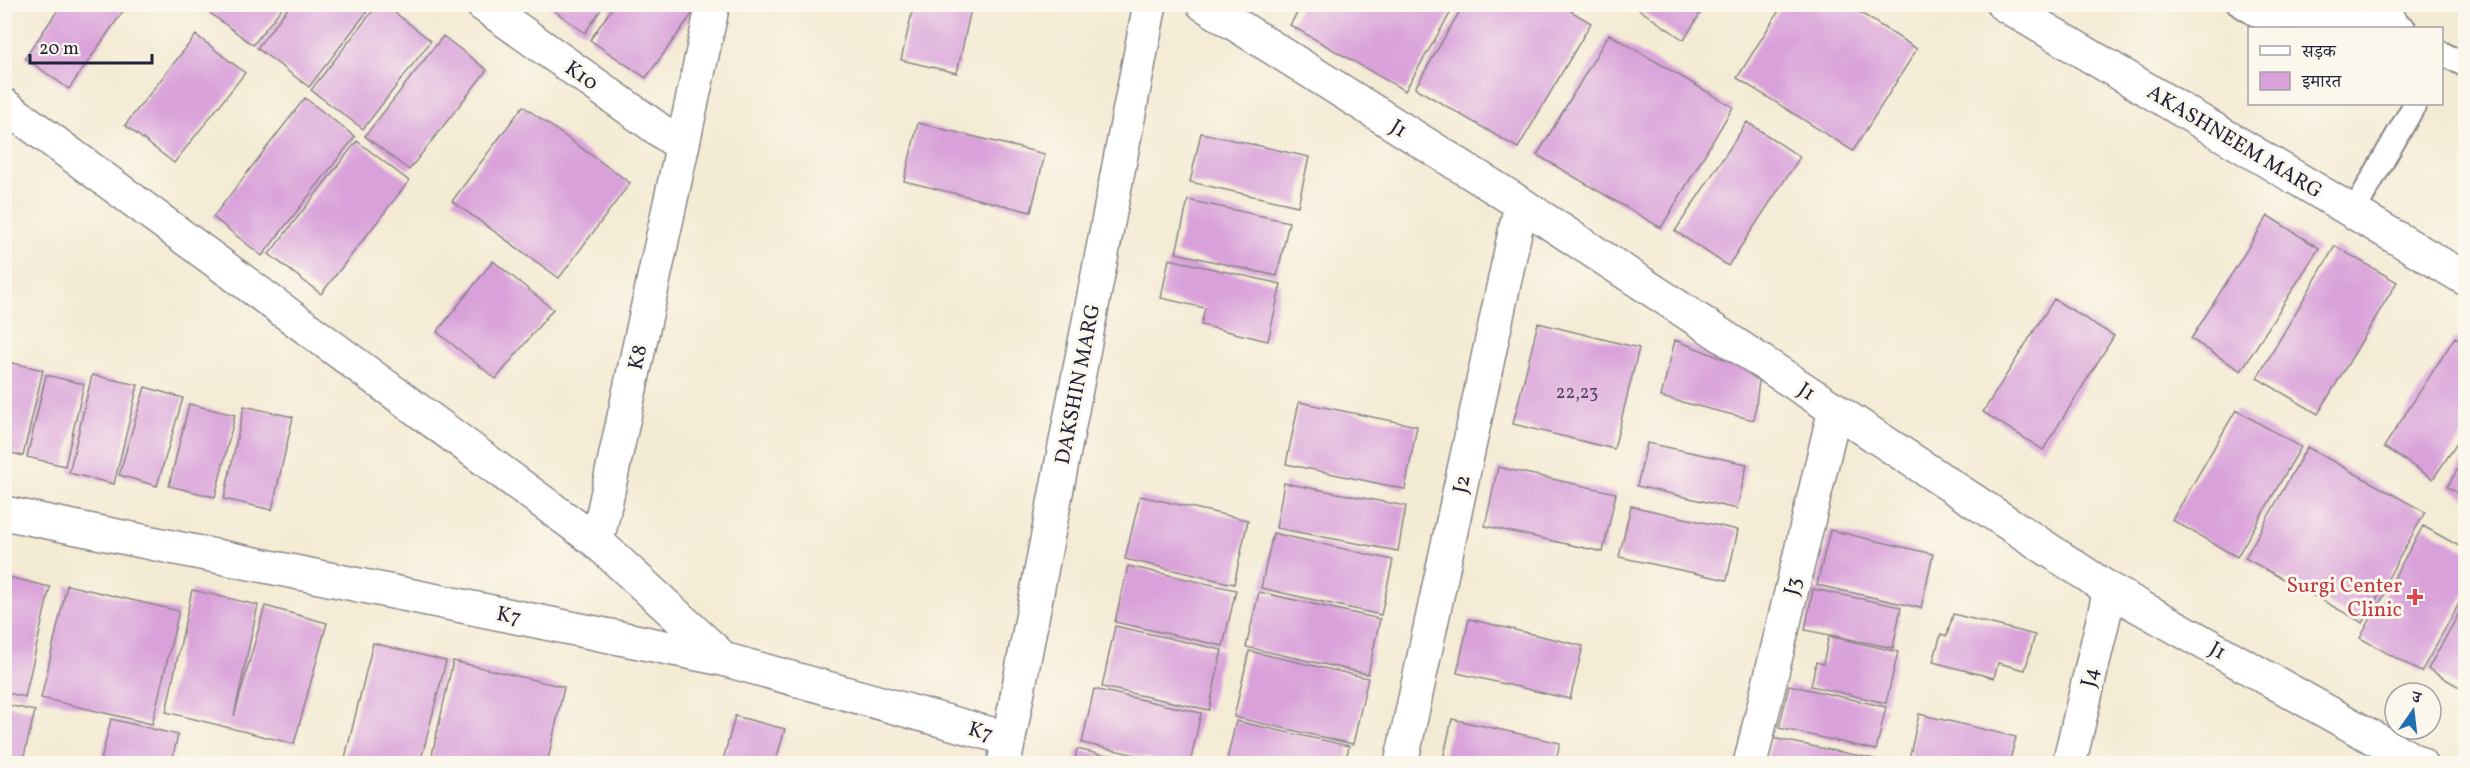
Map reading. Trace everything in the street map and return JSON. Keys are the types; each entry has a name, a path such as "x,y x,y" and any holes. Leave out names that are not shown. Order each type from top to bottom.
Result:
{"street":[{"name":"K10","path":"482,4 682,146"},
{"name":"K8","path":"597,542 713,4"},
{"name":"DAKSHIN MARG","path":"1006,751 1150,4"},
{"name":"J1","path":"1203,4 1521,204 2110,590 2420,764"},
{"name":"AKASHNEEM MARG","path":"2003,4 2466,279"},
{"path":"4,105 597,542 723,659"},
{"name":"J2","path":"1401,764 1521,204"},
{"name":"J3","path":"1749,764 1835,409"},
{"name":"K7","path":"4,513 723,659 1006,751"},
{"name":"J4","path":"2069,764 2110,590"}],"lane":[{"path":"2238,4 2259,17 2396,19"},
{"path":"2443,54 2466,66"},
{"path":"2354,211 2414,105"}],"building":[{"path":"62,4 128,4 69,89 25,58"},
{"path":"217,4 285,4 253,45 210,13"},
{"path":"291,4 373,4 309,87 257,48"},
{"path":"378,4 384,4 431,41 363,129 311,90"},
{"path":"545,4 605,4 585,33"},
{"path":"615,4 696,4 695,10 646,78 590,40"},
{"path":"914,4 972,4 957,73 901,60"},
{"path":"1464,4 1559,4 1591,23 1518,148 1415,88"},
{"path":"1631,4 1706,4 1684,40"},
{"path":"1783,4 1847,4 1917,49 1853,151 1737,78"},
{"path":"1302,5 1455,5 1405,91 1290,25"},
{"path":"1609,34 1733,107 1661,228 1537,155"},
{"path":"196,35 245,73 174,163 125,125"},
{"path":"443,36 487,70 409,170 365,136"},
{"path":"305,98 355,137 262,256 213,217"},
{"path":"523,106 630,183 559,278 452,201"},
{"path":"1747,122 1800,157 1728,266 1675,231"},
{"path":"918,123 1045,154 1031,212 904,181"},
{"path":"1201,133 1309,157 1298,206 1190,182"},
{"path":"357,141 409,181 321,294 269,254"},
{"path":"1188,200 1289,222 1277,276 1176,253"},
{"path":"2268,216 2319,248 2241,371 2191,339"},
{"path":"2335,246 2397,282 2318,414 2257,378"},
{"path":"1169,259 1281,284 1268,341 1201,325 1205,308 1161,298"},
{"path":"493,261 553,309 496,379 437,332"},
{"path":"2054,299 2114,336 2043,450 1983,412"},
{"path":"1538,323 1639,348 1614,449 1513,424"},
{"path":"2455,337 2466,344 2466,430 2433,479 2384,447"},
{"path":"1675,340 1760,373 1754,420 1661,397"},
{"path":"4,361 43,370 23,456 4,451"},
{"path":"46,375 84,384 65,466 27,457"},
{"path":"92,375 138,385 114,484 69,473"},
{"path":"145,387 183,398 157,486 119,475"},
{"path":"1299,402 1417,426 1405,489 1286,464"},
{"path":"189,404 235,415 215,497 169,486"},
{"path":"244,406 293,417 272,510 224,499"},
{"path":"2236,410 2301,447 2237,557 2172,520"},
{"path":"1647,443 1747,464 1737,509 1637,486"},
{"path":"2307,447 2425,512 2363,623 2245,558"},
{"path":"2466,455 2466,498 2447,487"},
{"path":"1498,467 1616,493 1603,552 1485,526"},
{"path":"1284,483 1406,506 1398,551 1276,528"},
{"path":"1140,496 1248,520 1234,584 1125,559"},
{"path":"1631,506 1738,530 1727,580 1619,557"},
{"path":"2423,526 2466,550 2466,591 2421,672 2360,638"},
{"path":"1830,530 1933,554 1921,608 1817,585"},
{"path":"1273,533 1393,560 1381,615 1261,588"},
{"path":"1128,566 1236,590 1223,646 1115,622"},
{"path":"4,576 50,587 25,697 4,692"},
{"path":"67,585 179,611 152,724 41,698"},
{"path":"1813,589 1901,607 1893,648 1805,630"},
{"path":"192,590 258,605 234,716 265,606 327,623 294,744 166,712"},
{"path":"1259,592 1380,619 1368,674 1246,647"},
{"path":"2466,601 2466,691 2428,669"},
{"path":"1953,614 2035,635 2025,670 1998,663 1994,678 1933,662 1941,634 1947,636"},
{"path":"1469,619 1583,646 1570,699 1457,673"},
{"path":"1115,626 1222,650 1209,710 1102,687"},
{"path":"1829,636 1898,652 1886,703 1811,686 1816,662 1823,664"},
{"path":"373,643 446,661 420,764 365,764 345,758"},
{"path":"1249,651 1368,678 1353,744 1234,717"},
{"path":"453,661 564,687 547,764 430,764"},
{"path":"1789,685 1886,707 1876,750 1779,728"},
{"path":"1094,689 1201,713 1190,764 1176,764 1082,743"},
{"path":"4,704 35,711 22,764 4,764"},
{"path":"1919,714 2016,737 2009,764 1908,764"},
{"path":"735,716 785,729 775,764 722,764"},
{"path":"111,719 178,735 171,764 100,764"},
{"path":"1452,719 1560,743 1555,764 1442,764"},
{"path":"1236,721 1349,746 1345,764 1226,764"},
{"path":"1772,738 1875,759 1874,764 1766,764"},
{"path":"1077,749 1135,763 1135,764 1074,764"}],"place":[{"name":"Surgi Center Clinic","path":"2415,597"}]}
